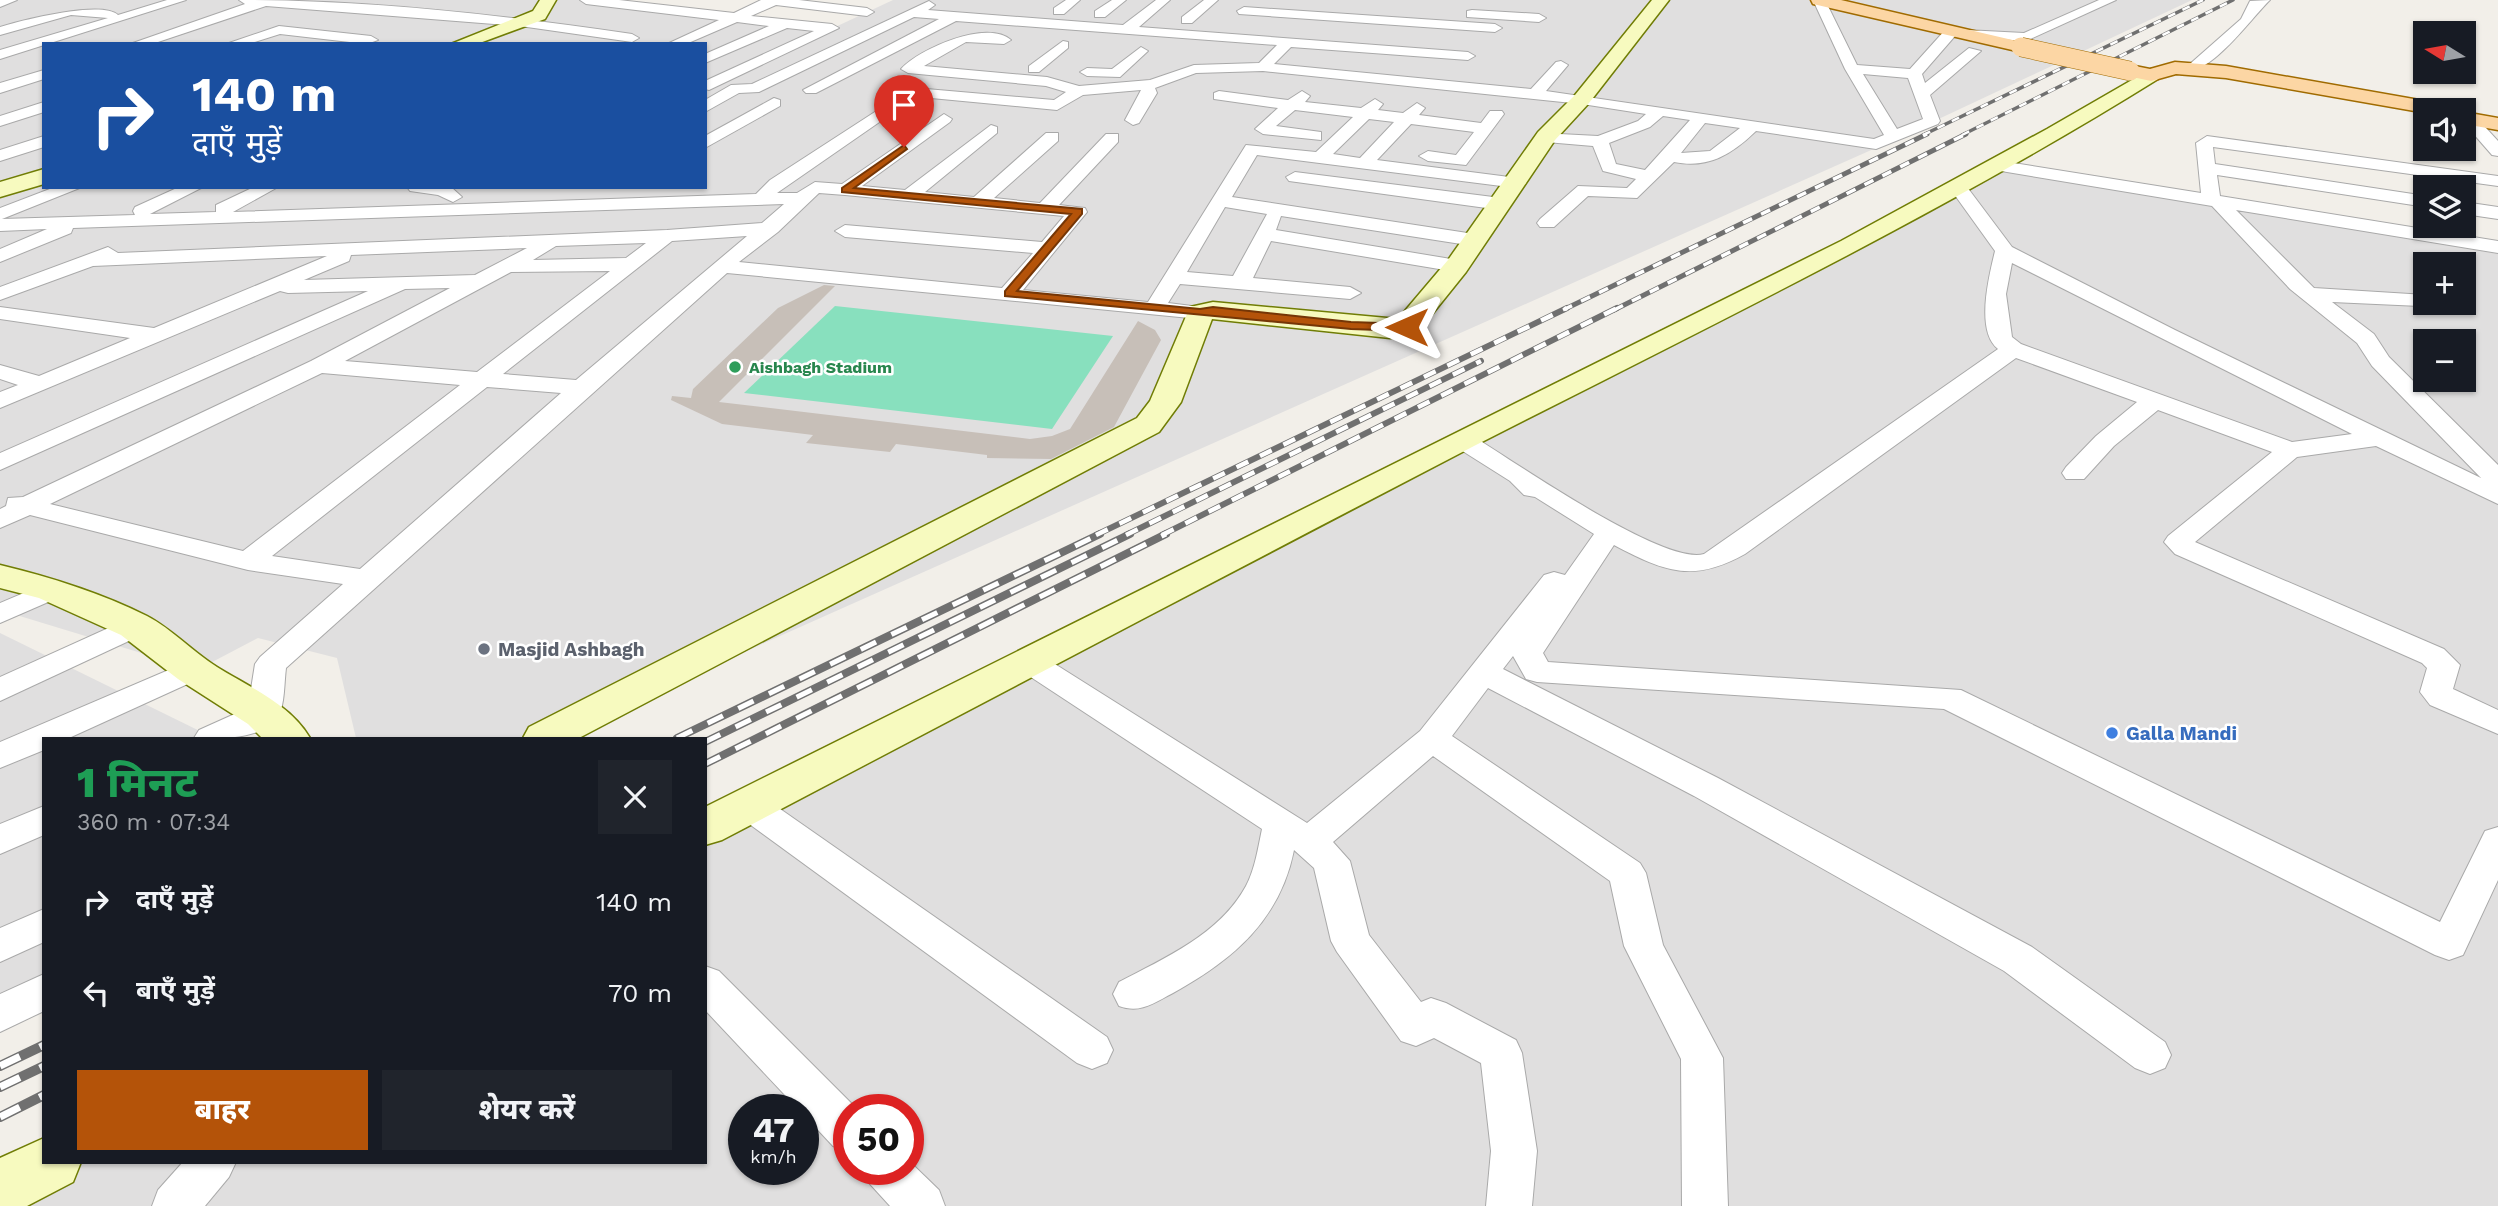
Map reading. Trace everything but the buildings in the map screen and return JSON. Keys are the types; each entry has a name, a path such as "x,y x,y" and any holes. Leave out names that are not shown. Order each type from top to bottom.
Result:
{"main road":[{"path":"546,737 1148,425 1165,402 1200,313 1213,310 1332,324 1407,327 1457,266 1517,183 1546,136 1582,99 1661,0"},
{"path":"1819,0 2140,73 2194,69 2413,105"},
{"path":"466,42 539,15 550,7"},
{"path":"2194,69 2413,109"},
{"path":"707,827 1462,439 1850,246 2055,134 2140,73"},
{"path":"2476,119 2498,122"},
{"path":"0,190 42,177"},
{"path":"0,576 52,590 135,626 192,670 276,726"},
{"path":"0,1189 48,1164"}],"street":[{"path":"0,3 11,0"},
{"path":"0,55 180,0"},
{"path":"245,0 308,2 335,7 520,22 632,38"},
{"path":"335,7 356,0"},
{"path":"375,10 403,0"},
{"path":"413,13 448,0"},
{"path":"586,0 787,23 888,50"},
{"path":"767,0 867,12"},
{"path":"678,42 775,0"},
{"path":"707,106 736,89 754,89 939,0"},
{"path":"1059,11 1074,0"},
{"path":"1100,14 1120,0"},
{"path":"1126,30 1164,0"},
{"path":"1115,49 1164,50 1212,0"},
{"path":"1273,27 1298,0"},
{"path":"1819,0 1852,69 1894,137"},
{"path":"1914,74 1951,32 2026,37 2110,0"},
{"path":"2194,69 2247,21 2255,4 2264,0"},
{"path":"143,42 268,1"},
{"path":"411,28 481,4"},
{"path":"707,86 884,4"},
{"path":"811,90 976,5 1142,17 1220,37 1387,50 1468,49"},
{"path":"1244,10 1352,23 1394,36 1468,49"},
{"path":"0,31 71,11 129,16"},
{"path":"910,13 1126,30 1232,24 1273,27 1352,23 1405,15 1539,18"},
{"path":"1405,15 1495,28"},
{"path":"1387,50 1405,15"},
{"path":"1364,163 1439,85 1454,78 1468,49 1506,16"},
{"path":"707,60 787,23"},
{"path":"1220,37 1232,24"},
{"path":"676,28 703,31"},
{"path":"240,42 279,30 371,40"},
{"path":"480,37 514,42"},
{"path":"975,62 908,69 969,37 1019,48 1070,46 1034,69"},
{"path":"48,40 66,42"},
{"path":"1289,42 1214,100 1257,100 1444,122"},
{"path":"947,47 975,62 1079,91 1147,85 1194,69 1289,70 1582,99 1876,144 1932,121 1914,74"},
{"path":"927,58 1115,74 1141,51"},
{"path":"1923,94 1933,82 1957,69 1974,51"},
{"path":"707,61 747,67"},
{"path":"1535,94 1561,65"},
{"path":"1852,69 1914,74"},
{"path":"1257,100 1289,70"},
{"path":"1327,74 1263,129 1460,160 1513,92"},
{"path":"0,89 42,75"},
{"path":"1279,152 1363,77"},
{"path":"1240,283 1295,177 1313,157 1338,140 1399,81"},
{"path":"1133,120 1149,93 1147,85"},
{"path":"1477,88 1431,136 1480,134"},
{"path":"915,93 1059,104 1079,91"},
{"path":"761,199 776,184 898,102"},
{"path":"1009,116 1028,102"},
{"path":"707,142 774,103"},
{"path":"0,121 42,108"},
{"path":"1546,136 1600,141 1644,124 1660,110"},
{"path":"1547,223 1584,190 1631,194 1670,156 1701,117"},
{"path":"845,190 944,119"},
{"path":"1670,156 1695,163 1726,150 1753,125"},
{"path":"2476,128 2498,151"},
{"path":"909,196 991,130"},
{"path":"979,202 1052,136"},
{"path":"1045,208 1112,138"},
{"path":"1600,141 1609,167 1647,176"},
{"path":"2498,181 2207,141 2204,143 2206,168 2215,202 2308,293 2366,339 2380,361 2498,480"},
{"path":"0,157 42,142"},
{"path":"1155,307 1252,149 1517,183"},
{"path":"0,157 42,164"},
{"path":"1995,165 2498,247"},
{"path":"2206,168 2413,200"},
{"path":"1295,177 1501,204"},
{"path":"216,737 276,726 271,664 581,388 771,228 815,187 1078,212 1009,293"},
{"path":"1958,187 2005,251 2167,335 2498,496"},
{"path":"0,216 68,189"},
{"path":"142,211 190,189"},
{"path":"222,209 265,189"},
{"path":"434,189 467,198"},
{"path":"0,225 203,217 556,191 630,191 719,199"},
{"path":"0,401 360,249 467,198"},
{"path":"0,216 222,209 346,199 803,198"},
{"path":"1220,201 1474,240"},
{"path":"877,207 1068,223"},
{"path":"2476,210 2498,213"},
{"path":"5,253 102,213"},
{"path":"0,294 203,217"},
{"path":"88,260 667,236 771,228"},
{"path":"845,231 1047,248"},
{"path":"1265,234 1457,266"},
{"path":"248,561 667,236"},
{"path":"0,520 13,502 319,366 553,241"},
{"path":"2005,251 1995,294 2001,340 2013,349 2290,450 2383,438"},
{"path":"1332,324 1374,253"},
{"path":"507,267 631,264"},
{"path":"725,267 1200,313"},
{"path":"1174,277 1350,293"},
{"path":"270,287 484,280"},
{"path":"0,462 400,284"},
{"path":"2308,293 2413,300"},
{"path":"0,313 156,335"},
{"path":"1462,439 1649,553 1680,563 1702,564 1735,548 2013,349"},
{"path":"319,366 581,388"},
{"path":"0,372 39,384"},
{"path":"2075,473 2105,440 2154,401"},
{"path":"2408,450 2463,444"},
{"path":"2290,450 2178,542 2185,548 2433,656 2444,665 2436,692 2441,697 2498,723"},
{"path":"1133,995 1195,962 1216,947 1242,922 1263,891 1295,832 1432,739 1578,549 1581,538 1519,475"},
{"path":"13,502 248,561 366,579"},
{"path":"1610,530 1527,653 1537,672 1950,698 2449,944 2498,841"},
{"path":"0,614 52,590"},
{"path":"0,691 135,626"},
{"path":"1028,661 1295,832 1331,861 1350,941 1416,1028 1431,1016 1502,1053 1514,1151 1509,1206"},
{"path":"42,737 192,670"},
{"path":"1483,672 1706,787 2018,959 2150,1055"},
{"path":"0,756 42,737"},
{"path":"1432,739 1627,873 1644,946 1702,1058 1705,1206"},
{"path":"750,806 1093,1049"},
{"path":"0,840 42,820"},
{"path":"0,946 42,925"},
{"path":"707,985 833,1115"},
{"path":"0,1014 42,992"},
{"path":"175,1206 211,1164"},
{"path":"902,1185 922,1206"}],"shaded area":[{"path":"0,0 592,0 831,29 893,0 2192,0 1896,139 553,737 356,737 337,658 258,638 197,670 0,610"},
{"path":"1995,164 2498,254 2498,1206 0,1206 69,1164 707,1164 707,832"},
{"path":"0,633 212,737 42,737 42,977 0,997"}],"green space":[{"path":"835,306 1113,336 1052,429 744,393"}],"railway":[{"path":"1923,135 2203,0"},
{"path":"1962,135 2233,0"},
{"path":"1563,310 1927,134"},
{"path":"1614,310 1966,134"},
{"path":"1096,535 1567,308"},
{"path":"1162,535 1617,308"},
{"path":"1126,535 1481,361"},
{"path":"679,737 1100,534"},
{"path":"707,741 1130,534"},
{"path":"707,763 1166,534"},
{"path":"0,1066 42,1046"},
{"path":"0,1087 42,1067"},
{"path":"0,1117 42,1096"}],"place":[{"name":"Aishbagh Stadium","path":"735,367"},
{"name":"Masjid Ashbagh","path":"484,649"},
{"name":"Galla Mandi","path":"2112,733"}],"route":[{"path":"904,147 845,190 1078,212 1009,293 1200,313 1213,310 1351,326 1396,329 1407,327"}]}
